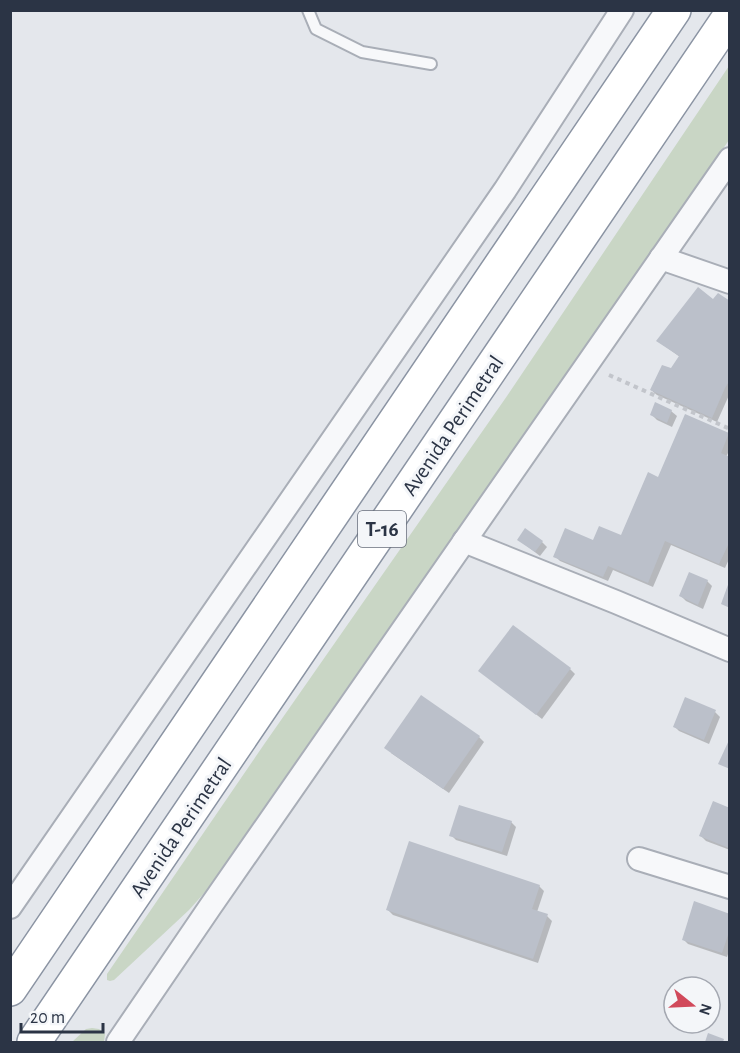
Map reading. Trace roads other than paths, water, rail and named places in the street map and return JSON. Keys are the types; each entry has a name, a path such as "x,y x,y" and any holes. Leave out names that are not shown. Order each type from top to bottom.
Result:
{"highway":[{"name":"T-16","path":"10,989 674,10"},
{"name":"Avenida Perimetral","path":"34,1042 729,16"}],"street":[{"path":"10,907 498,200 622,10"},
{"path":"118,1042 216,897 729,159"},
{"path":"661,258 729,282"},
{"path":"464,541 729,650"},
{"path":"639,859 729,887"}],"lane":[{"path":"308,10 316,30 362,52 431,64"}]}
